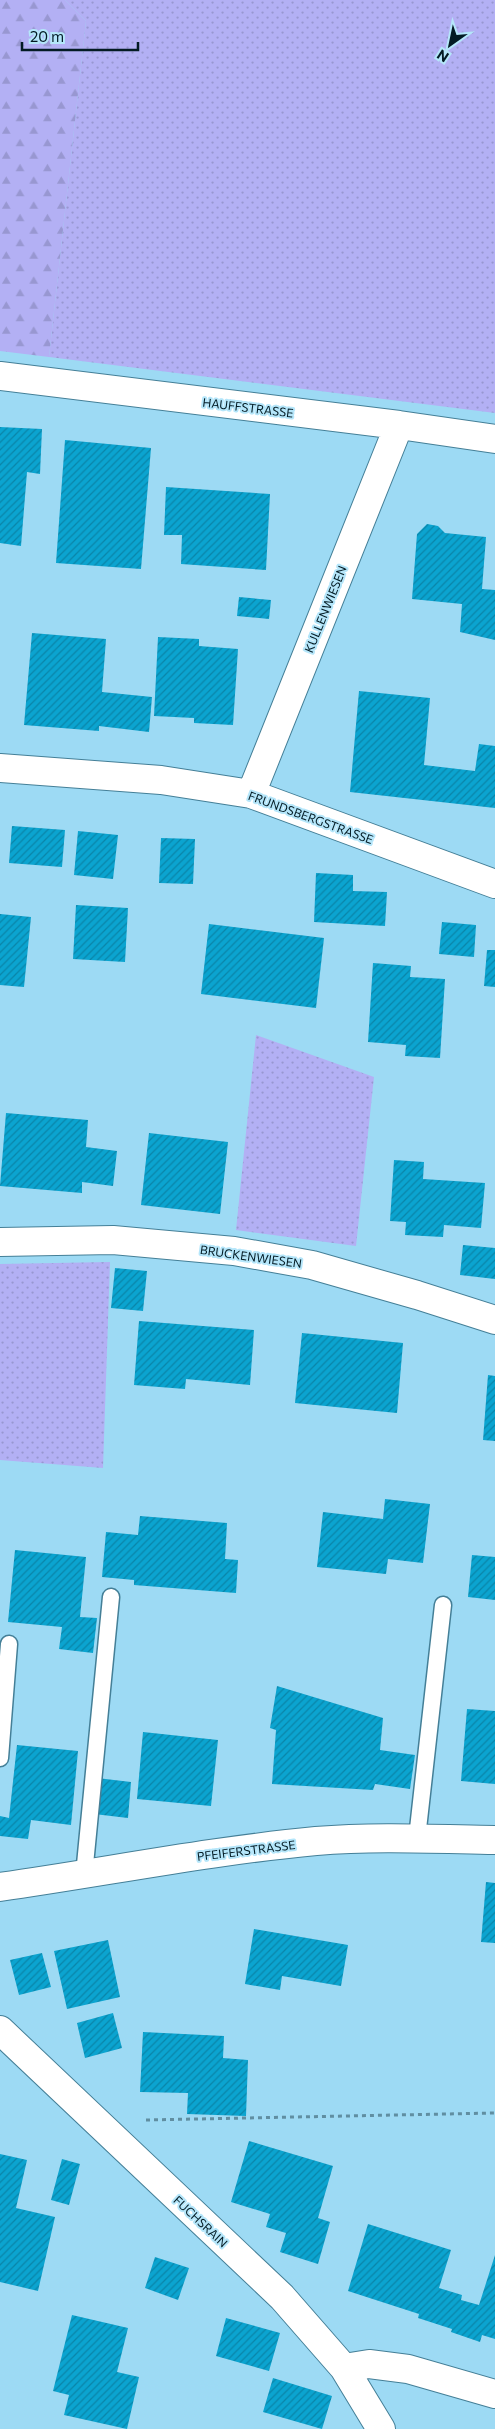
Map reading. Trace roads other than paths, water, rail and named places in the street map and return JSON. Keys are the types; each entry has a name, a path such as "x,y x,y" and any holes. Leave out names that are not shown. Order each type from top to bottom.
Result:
{"street":[{"name":"HAUFFSTRASSE","path":"0,376 399,425 495,439"},
{"name":"KULLENWIESEN","path":"251,794 399,425"},
{"name":"FRUNDSBERGSTRASSE","path":"0,768 162,780 251,794 495,884"},
{"name":"BRUCKENWIESEN","path":"0,1242 113,1240 234,1252 312,1265 495,1320"},
{"name":"PFEIFERSTRASSE","path":"0,1887 190,1857 317,1841 417,1838 495,1840"},
{"name":"FUCHSRAIN","path":"0,2030 282,2298 344,2368 381,2429"},
{"path":"344,2368 369,2364 408,2369 495,2394"}],"lane":[{"path":"84,1875 111,1597"},
{"path":"417,1838 443,1605"},
{"path":"0,1758 9,1644"}]}
